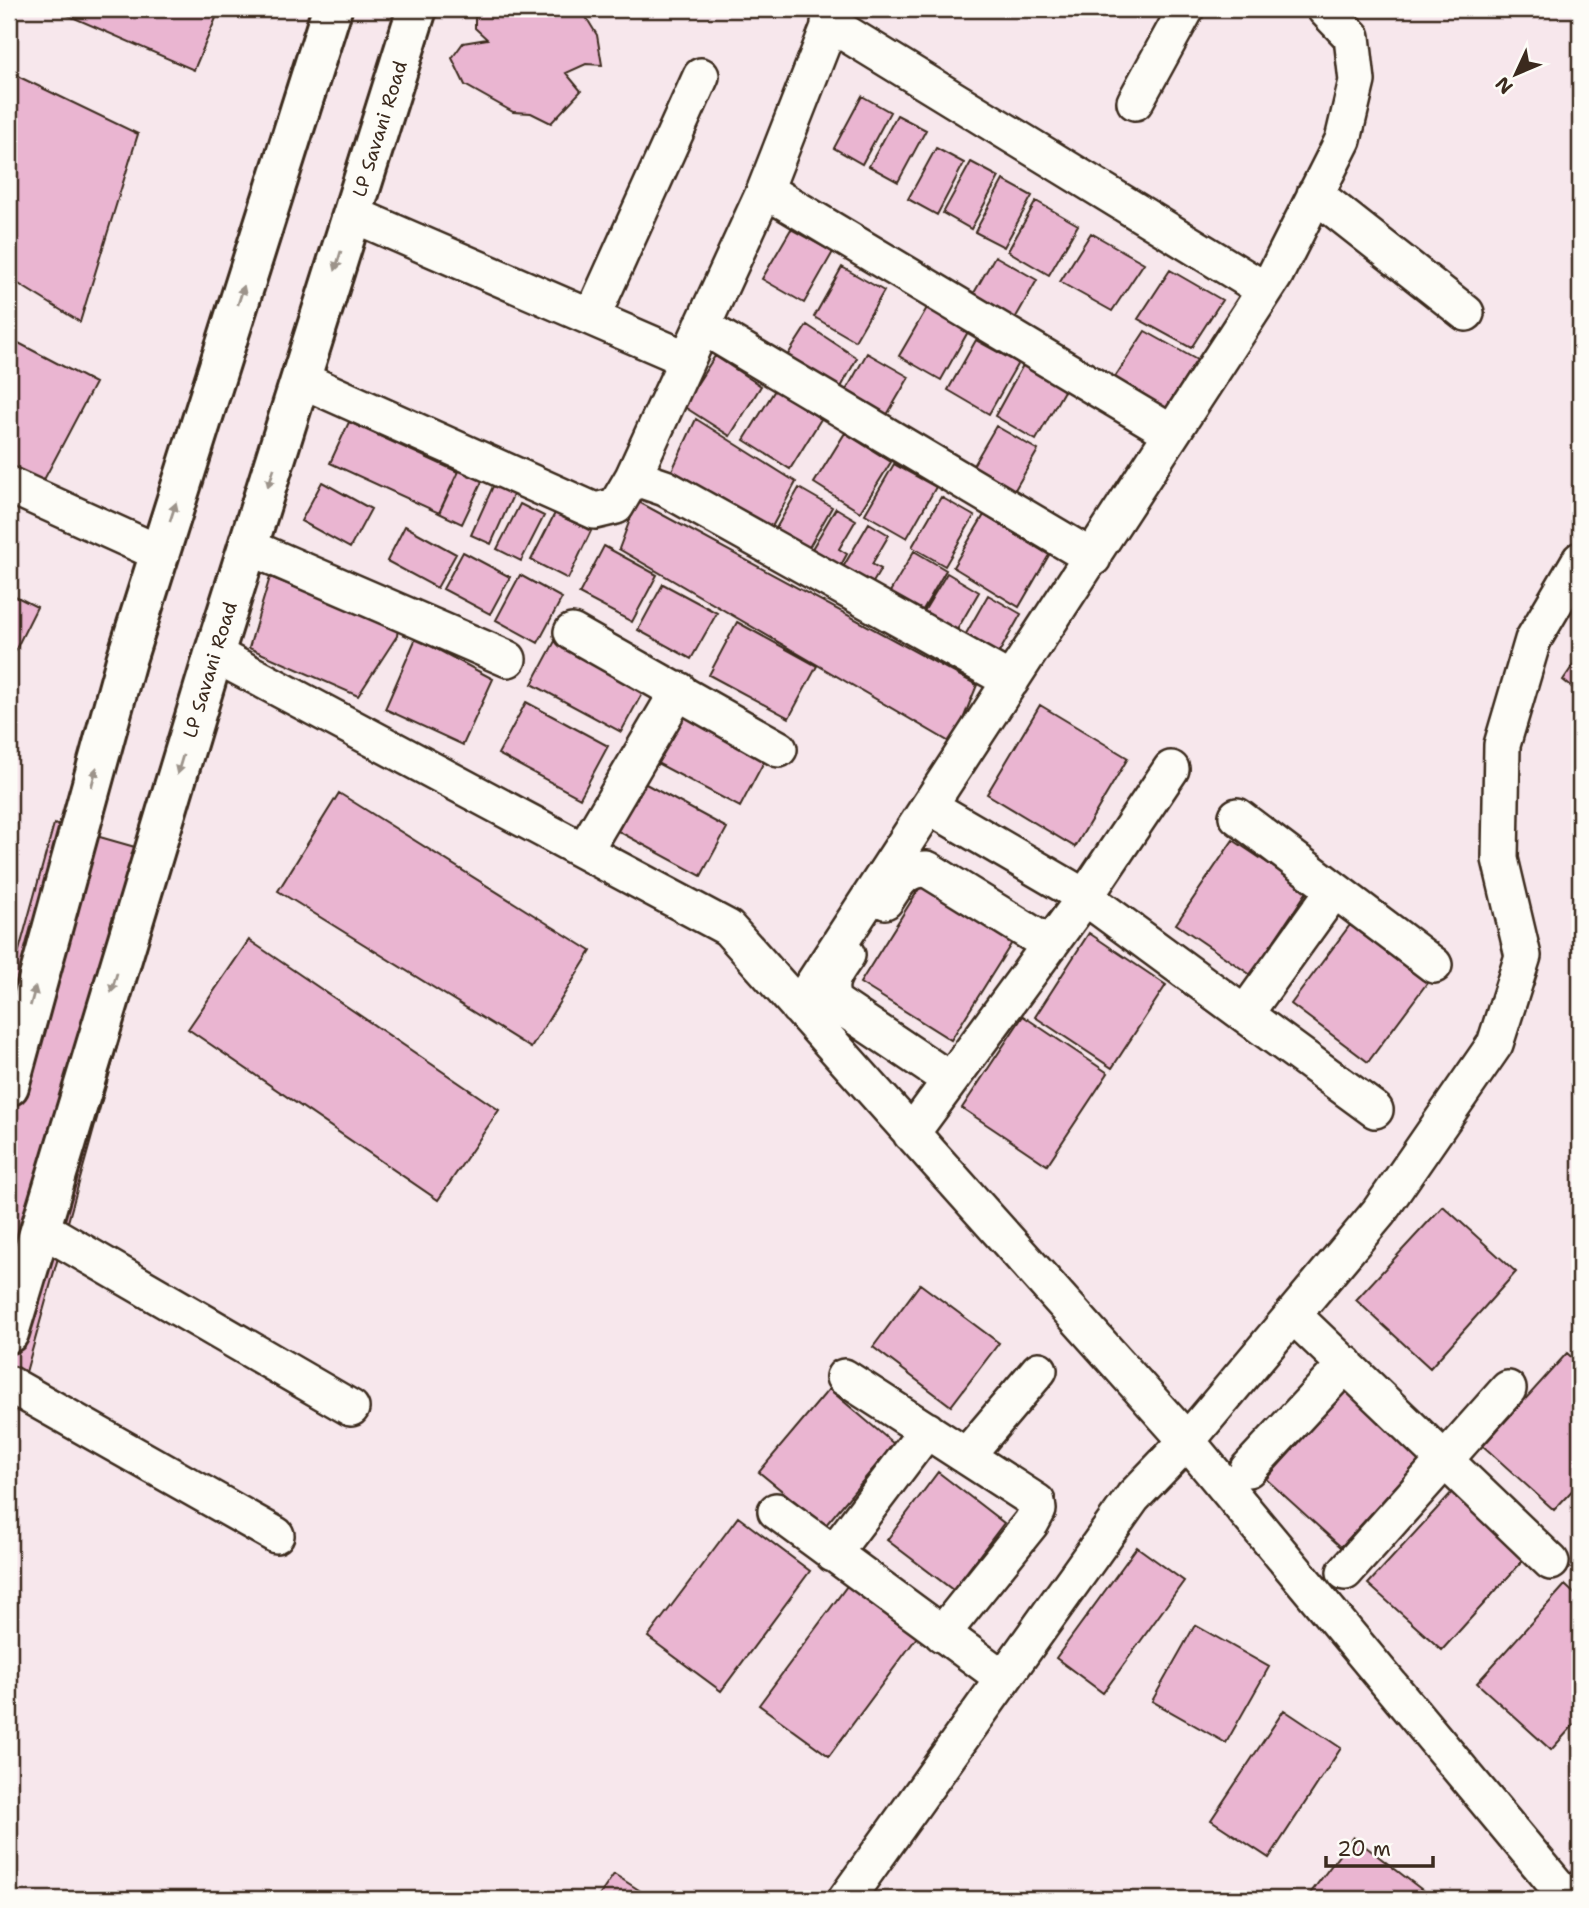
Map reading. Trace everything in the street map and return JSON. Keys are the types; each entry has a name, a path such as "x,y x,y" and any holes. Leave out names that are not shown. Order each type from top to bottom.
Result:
{"main road":[{"path":"9,1086 126,660 332,9"},
{"name":"LP Savani Road","path":"9,1333 214,654 416,9"}],"street":[{"path":"1135,102 1186,9"},
{"path":"798,1007 1093,558 1265,290 1343,140 1357,81 1352,37 1325,9"},
{"path":"302,380 595,511 617,506 633,477 765,190 832,16 1265,290"},
{"path":"592,317 701,76"},
{"path":"765,190 1172,433"},
{"path":"1315,194 1466,313"},
{"path":"352,214 687,359"},
{"path":"702,326 1093,558"},
{"path":"633,477 665,488 1011,681"},
{"path":"9,485 159,553"},
{"path":"249,547 508,659"},
{"path":"846,1899 1133,1497 1187,1441 1379,1212 1495,1044 1523,956 1500,859 1502,744 1533,640 1580,560"},
{"path":"572,632 779,749"},
{"path":"214,654 728,928 1187,1441 1568,1899"},
{"path":"584,851 678,690"},
{"path":"911,1134 1051,945 1171,769"},
{"path":"929,806 1085,897 1375,1110"},
{"path":"1237,816 1434,965"},
{"path":"950,1080 844,1010 830,993 832,978 903,874 915,868 927,869 1051,945"},
{"path":"1245,1014 1334,890"},
{"path":"41,1228 351,1408"},
{"path":"1293,1315 1550,1562"},
{"path":"1248,1469 1346,1364"},
{"path":"966,1456 1039,1370"},
{"path":"844,1377 1037,1502 1038,1510 1031,1523 942,1634"},
{"path":"9,1384 276,1535"},
{"path":"1345,1572 1508,1389"},
{"path":"833,1553 927,1430"},
{"path":"776,1511 1003,1678"}],"building":[{"path":"67,9 196,9 216,18 194,70 65,14"},
{"path":"475,9 581,9 597,35 602,65 586,64 566,73 581,91 551,123 531,113 513,112 465,85 452,58 463,43 487,39 475,28"},
{"path":"9,72 138,134 80,322 9,278"},
{"path":"862,96 890,112 862,164 834,148"},
{"path":"897,115 926,130 898,182 869,166"},
{"path":"936,148 964,163 937,215 908,199"},
{"path":"971,162 999,177 971,229 943,213"},
{"path":"1003,180 1032,196 1004,247 975,232"},
{"path":"1036,201 1078,225 1049,275 1008,251"},
{"path":"791,229 833,252 804,303 762,279"},
{"path":"1091,233 1144,263 1112,311 1060,282"},
{"path":"995,256 1037,280 1008,331 966,307"},
{"path":"842,267 884,291 855,341 814,317"},
{"path":"1170,270 1222,300 1191,348 1138,319"},
{"path":"928,306 969,330 941,380 899,356"},
{"path":"807,325 857,358 833,402 780,367"},
{"path":"1145,331 1197,360 1166,408 1113,380"},
{"path":"9,338 95,383 37,493 9,478"},
{"path":"976,340 1018,363 989,414 948,390"},
{"path":"867,353 909,377 880,427 839,403"},
{"path":"715,356 761,386 730,436 683,406"},
{"path":"1023,365 1065,389 1036,440 995,416"},
{"path":"775,390 821,419 790,469 744,440"},
{"path":"696,419 796,482 766,538 668,479"},
{"path":"349,422 458,472 439,513 330,463"},
{"path":"996,426 1038,450 1009,500 967,476"},
{"path":"845,433 891,462 860,512 814,483"},
{"path":"894,464 936,487 907,538 865,514"},
{"path":"462,465 485,475 462,524 439,513"},
{"path":"322,482 371,509 350,548 301,521"},
{"path":"494,484 514,493 491,544 471,535"},
{"path":"799,488 832,507 803,558 770,539"},
{"path":"941,497 974,516 945,566 912,547"},
{"path":"637,501 977,685 953,744 619,549"},
{"path":"520,504 544,516 521,561 497,549"},
{"path":"836,508 856,520 839,549 847,554 835,576 806,559"},
{"path":"555,513 591,531 568,579 531,560"},
{"path":"984,515 1049,555 1019,607 953,567"},
{"path":"869,523 889,535 872,564 881,569 868,591 839,574"},
{"path":"405,526 456,554 437,588 387,561"},
{"path":"604,546 657,575 632,622 579,594"},
{"path":"914,551 946,570 917,620 884,602"},
{"path":"463,552 510,577 490,614 443,589"},
{"path":"947,573 979,592 950,642 917,623"},
{"path":"520,575 562,598 538,643 496,620"},
{"path":"270,577 398,628 397,636 358,696 249,648"},
{"path":"663,584 717,613 691,659 638,630"},
{"path":"9,593 37,607 9,663"},
{"path":"988,595 1021,614 992,665 959,646"},
{"path":"737,622 817,666 789,718 709,675"},
{"path":"416,638 493,679 463,745 385,709"},
{"path":"555,641 644,690 621,732 532,684"},
{"path":"1580,655 1580,694 1563,680"},
{"path":"526,702 608,746 580,798 498,754"},
{"path":"1040,705 1128,758 1075,847 987,794"},
{"path":"685,711 767,756 740,807 657,763"},
{"path":"644,783 727,828 701,876 618,831"},
{"path":"339,793 591,951 531,1048 278,891"},
{"path":"54,824 170,857 9,1433 9,987"},
{"path":"1233,840 1308,890 1251,975 1176,924"},
{"path":"922,884 1013,941 951,1040 860,983"},
{"path":"1350,925 1427,983 1368,1062 1291,1004"},
{"path":"1089,933 1166,985 1112,1068 1035,1017"},
{"path":"249,940 499,1110 438,1200 188,1029"},
{"path":"1023,1016 1108,1073 1047,1165 962,1108"},
{"path":"1443,1206 1516,1272 1430,1368 1356,1300"},
{"path":"920,1284 999,1343 951,1406 873,1347"},
{"path":"1567,1353 1580,1365 1580,1482 1554,1510 1483,1446"},
{"path":"1351,1385 1426,1453 1341,1547 1266,1479"},
{"path":"829,1389 894,1444 825,1526 759,1472"},
{"path":"938,1472 1004,1523 953,1590 887,1540"},
{"path":"1454,1490 1527,1556 1442,1650 1368,1584"},
{"path":"738,1517 810,1571 721,1691 648,1637"},
{"path":"1137,1547 1184,1581 1103,1693 1056,1658"},
{"path":"1565,1585 1580,1599 1580,1718 1551,1750 1477,1683"},
{"path":"847,1586 917,1637 829,1756 759,1705"},
{"path":"1195,1625 1269,1667 1226,1743 1152,1701"},
{"path":"1284,1710 1341,1748 1269,1858 1211,1820"},
{"path":"1353,1837 1434,1899 1306,1899"},
{"path":"614,1874 653,1899 597,1899"}]}
